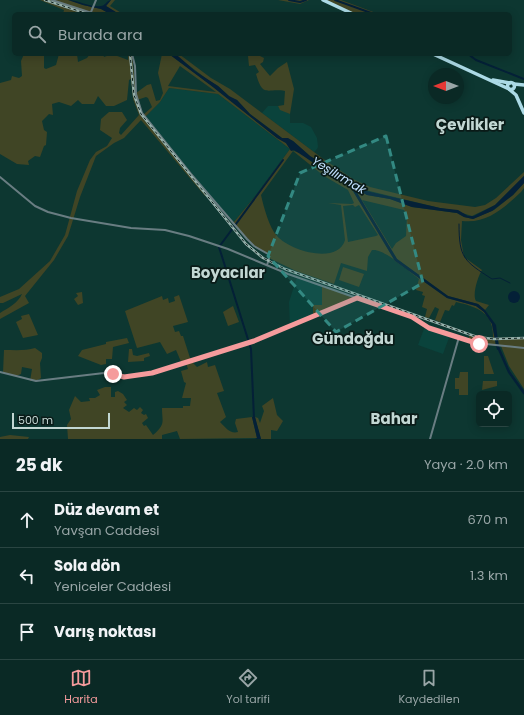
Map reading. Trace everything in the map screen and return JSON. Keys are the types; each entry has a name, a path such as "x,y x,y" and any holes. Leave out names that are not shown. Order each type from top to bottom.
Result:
{"highway":[{"path":"319,0 345,12"},
{"path":"323,0 349,12"},
{"path":"438,56 512,87 524,111"},
{"path":"441,56 490,79 512,87 524,86"}],"street":[{"path":"52,0 91,12 96,0"},
{"path":"132,56 135,66 136,94 142,113 190,174 235,225 252,244 268,254 269,259 267,265"},
{"path":"0,177 35,206 57,215 131,228 170,231 219,245 267,265 412,317 427,327 476,343 524,348"},
{"path":"0,372 30,381 104,373 124,377 150,374 249,343 357,298"},
{"path":"430,439 459,337"}],"highlighted area":[{"path":"386,136 423,283 336,332 268,256 300,173"}],"shaded area":[{"path":"169,88 218,94 290,149 257,194 233,223 145,117 160,102"},
{"path":"268,106 278,106 290,114 290,123 303,123 311,127 317,138 317,149 314,152 262,113"},
{"path":"297,277 322,286 322,306 313,316 290,327 289,302"},
{"path":"425,326 450,335 443,354 418,345"}],"green space":[{"path":"40,0 69,0 101,9 106,12 64,12 64,10"},
{"path":"111,0 115,0 110,6 120,12 116,12 106,6"},
{"path":"278,0 309,0 300,4"},
{"path":"323,0 341,0 373,12 349,12"},
{"path":"23,56 44,56 44,68 46,69 56,65 58,56 77,56 78,62 88,56 117,56 128,60 128,56 132,56 136,93 147,85 151,84 156,101 160,100 163,93 158,73 162,56 172,56 277,138 286,143 291,150 300,153 350,186 394,260 377,250 372,250 368,257 367,271 341,263 334,284 296,271 269,258 269,255 256,247 233,223 257,194 290,149 218,94 169,88 160,102 145,117 208,194 205,196 141,120 124,138 114,143 96,156 80,197 68,236 54,260 25,296 29,303 0,319 0,313 15,303 22,294 3,303 0,303 0,297 19,289 50,261 65,235 77,191 90,160 96,152 107,146 112,138 100,130 101,119 109,112 122,112 127,120 120,128 119,133 121,135 139,115 133,99 131,79 129,80 127,100 114,106 106,106 98,96 94,104 82,104 78,100 71,106 59,102 52,104 53,115 49,114 42,121 44,130 47,132 46,145 44,146 40,157 35,156 28,161 29,165 17,164 0,154 0,83 11,80 12,76 19,78 22,76 21,61","holes":["180,66 216,92 168,86","146,97 148,98 152,107 143,115 137,100","293,151 324,176 348,190 354,203 328,203 341,205 345,240 341,248 333,252 324,254 313,253 283,242 274,232 269,222 261,195","353,205 355,207 359,205 378,235 348,242 343,206"]},
{"path":"177,56 182,56 211,78 230,89 322,158 353,179 370,187 428,201 475,207 485,205 496,198 524,172 524,176 495,205 472,216 361,189 348,179 310,156 293,141 282,138 250,114 237,100 231,98 218,86"},
{"path":"248,56 260,56 264,58 263,62 260,64 270,76 287,62 294,89 290,114 280,110 278,106 284,105 285,91 263,89 258,81 256,74 259,72 255,65 249,66"},
{"path":"524,183 524,188 521,192 494,214 479,220 462,221 461,240 464,257 482,270 476,286 475,298 476,301 489,305 485,310 478,304 448,296 397,259 356,191 358,190 367,195 390,199 412,207 457,213 464,217 473,219 494,210 513,195","holes":["362,200 404,210 407,215 406,236 396,243 392,249"]},
{"path":"343,267 364,274 359,287 339,280"},
{"path":"408,270 447,298 476,306 484,312 487,316 483,312 471,306 456,302 454,306 452,305 449,311 445,310 440,322 435,320 439,309 435,307 429,318 425,317 427,309 422,307 425,296 422,295 423,292 416,290 419,279"},
{"path":"322,286 357,298 313,316 313,305 322,305"},
{"path":"82,292 83,303 78,305 74,299 78,296 76,293"},
{"path":"179,295 188,322 173,326 175,332 179,331 181,336 183,336 191,361 197,367 207,362 208,367 215,365 224,391 217,393 226,417 220,422 230,431 238,432 235,423 236,419 252,417 257,438 180,439 177,431 162,435 162,439 68,439 67,425 71,419 69,410 75,396 81,402 90,401 89,398 95,398 100,395 97,390 105,387 111,387 111,397 115,397 115,392 118,391 123,394 127,400 124,402 127,405 123,408 129,412 134,408 137,410 140,407 143,410 141,413 144,415 146,414 148,418 142,423 144,426 146,425 153,435 162,425 162,408 183,408 183,406 190,406 191,398 182,398 186,383 184,382 181,371 188,369 186,363 182,364 176,350 167,354 160,342 137,348 125,311 162,296 163,300 168,298 169,303 175,301 174,297"},
{"path":"233,306 239,322 228,326 223,312"},
{"path":"29,314 38,335 23,338 16,322 22,319 21,316"},
{"path":"493,330 496,346 468,340 470,334 493,338"},
{"path":"524,337 524,389 509,366 501,346 499,346 498,338"},
{"path":"127,338 129,343 113,347 112,359 106,359 106,364 101,365 78,356 82,350 106,344 106,342"},
{"path":"35,348 42,353 40,363 41,378 36,381 30,381 32,369 22,367 21,374 16,376 3,373 4,350 24,350"},
{"path":"129,349 132,349 133,355 137,356 149,353 150,356 144,358 144,361 128,362"},
{"path":"484,356 488,356 494,374 484,374"},
{"path":"460,372 468,372 468,395 459,395 459,389 455,389 455,378 459,378"},
{"path":"483,381 497,381 497,386 482,390"},
{"path":"273,398 277,415 283,421 277,431 271,430 271,439 261,439 255,417 258,418 260,423 264,411 262,406"},
{"path":"10,435 29,437 28,439 0,439 0,437"}],"water":[{"path":"68,0 89,5 102,6 111,0 106,6 116,12 106,12 101,9"},
{"name":"Yeşilırmak","path":"172,56 178,56 195,71 218,86 229,96 237,100 250,114 282,138 288,138 293,141 310,156 366,191 440,208 458,210 468,216 474,216 495,205 524,176 524,183 513,195 492,211 473,219 464,217 457,213 412,207 390,199 367,195 358,190 356,191 397,259 448,296 478,304 485,310 496,325 499,349 497,350 492,324 484,312 476,306 447,298 395,261 350,186 294,150 291,151 286,143 277,138"},
{"path":"516,291 519,292 519,302 512,303 509,302 508,295 509,292"},
{"path":"252,417 255,417 261,439 255,439 257,438"}],"waterway":[{"path":"289,0 300,2 306,0"},
{"path":"335,0 368,12"},
{"path":"471,56 476,60 524,79"},
{"path":"254,419 251,349 219,247 283,160"},
{"path":"459,224 462,252 469,263 492,279 500,278 510,283"},
{"path":"498,347 509,372 524,393"}],"railway":[{"path":"45,0 82,12"},
{"path":"130,56 134,95 141,114 246,244 263,258 285,269 477,337 494,339 524,338"}],"district":[{"name":"Çevlikler","path":"470,124"},
{"name":"Boyacılar","path":"228,272"},
{"name":"Gündoğdu","path":"353,338"},
{"name":"Bahar","path":"394,418"}],"route":[{"path":"113,374 124,377 152,373 254,341 357,298 412,317 429,328 479,344"}]}
